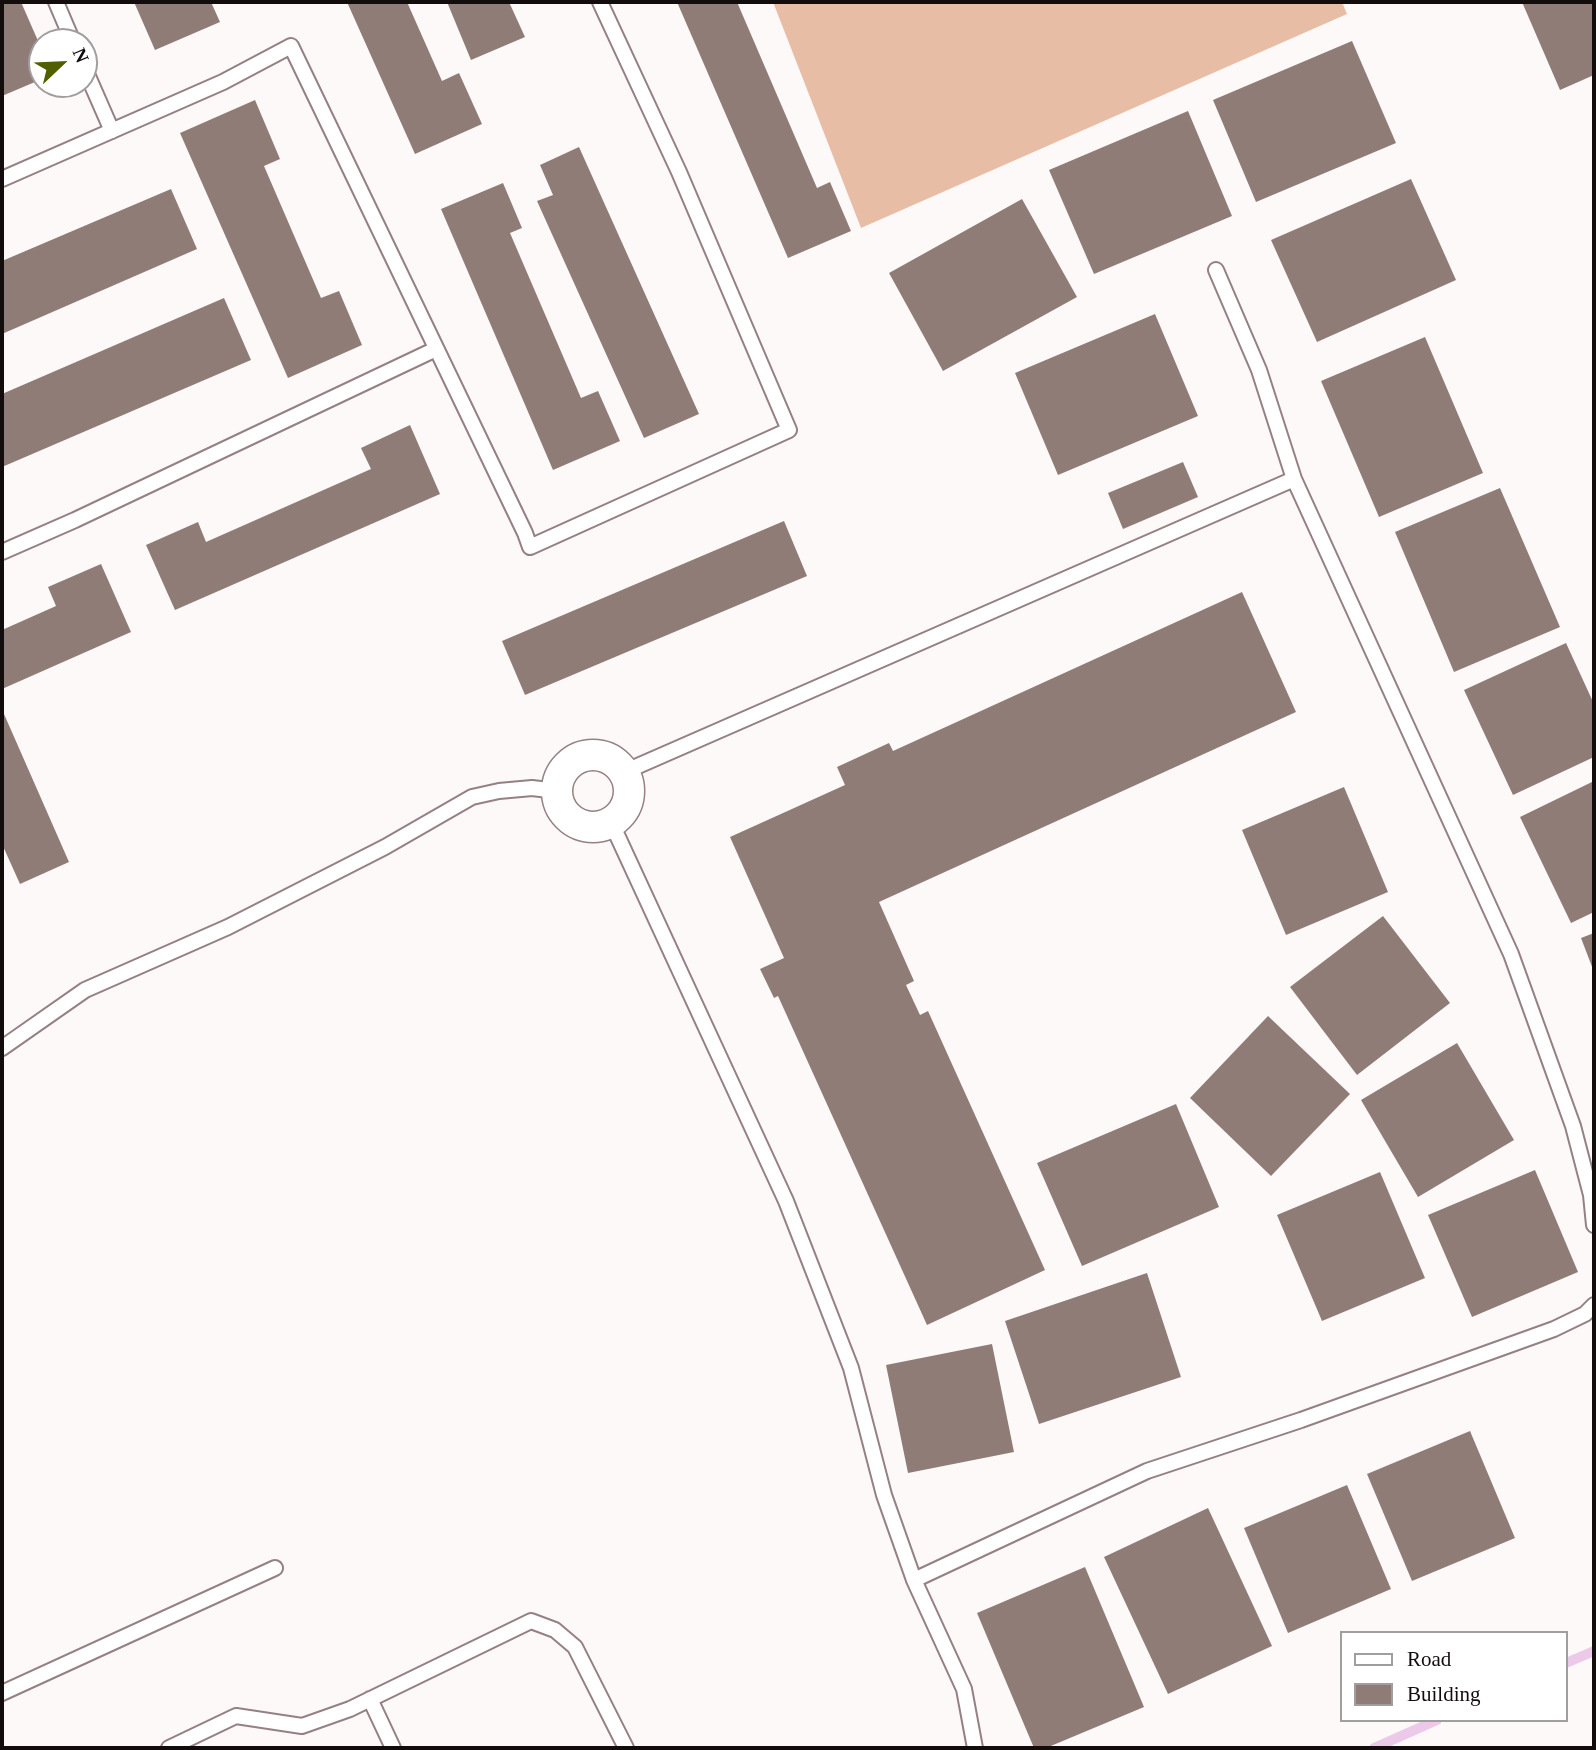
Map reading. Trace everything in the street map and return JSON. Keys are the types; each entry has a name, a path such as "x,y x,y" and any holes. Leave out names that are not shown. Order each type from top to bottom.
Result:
{"street":[{"path":"594,755 616,763 624,772 629,795 620,815 611,822 587,826 575,822 566,814 557,791 564,770 573,761 594,755"}],"lane":[{"path":"55,2 67,28"},
{"path":"2,179 223,82 291,46 530,547 789,430 679,172 600,2"},
{"path":"98,98 112,131"},
{"path":"1216,270 1259,370 1294,480 1511,954 1573,1126 1591,1195 1594,1225"},
{"path":"2,552 436,349"},
{"path":"624,772 1294,480"},
{"path":"2,1048 85,990 228,928 385,848 472,797 532,788 557,791"},
{"path":"611,822 786,1201 851,1368 884,1495 914,1580 964,1689 975,1748"},
{"path":"914,1580 1147,1471 1301,1420 1553,1329 1585,1314 1594,1305"},
{"path":"2,1693 275,1568"},
{"path":"169,1748 236,1716 302,1726 370,1699 531,1621 555,1630 575,1647 626,1748"},
{"path":"370,1699 393,1748"}],"shaded area":[{"path":"773,2 1342,2 1347,14 861,228"}],"building":[{"path":"2,2 21,2 32,28 28,28 28,85 2,96"},
{"path":"134,2 211,2 220,22 155,50"},
{"path":"347,2 407,2 442,81 459,73 482,124 415,154"},
{"path":"447,2 509,2 525,37 471,60"},
{"path":"677,2 737,2 817,188 830,182 851,231 788,258"},
{"path":"1522,2 1594,2 1594,75 1560,90"},
{"path":"1352,41 1396,143 1256,202 1213,100"},
{"path":"255,100 280,159 264,166 321,298 339,291 362,345 288,378 180,133"},
{"path":"1188,111 1232,216 1094,274 1049,170"},
{"path":"579,147 699,414 644,438 537,201 553,195 540,165"},
{"path":"1411,179 1456,280 1317,342 1271,240"},
{"path":"503,183 522,228 510,233 581,398 598,391 620,441 553,470 441,209"},
{"path":"171,189 197,249 2,334 2,261"},
{"path":"1022,199 1077,297 943,371 889,273"},
{"path":"224,298 251,360 2,467 2,394"},
{"path":"1155,314 1198,416 1058,475 1015,373"},
{"path":"1425,337 1483,473 1379,517 1321,381"},
{"path":"410,425 440,494 175,610 146,545 198,522 206,542 371,469 361,448"},
{"path":"1183,462 1198,497 1123,529 1108,493"},
{"path":"1500,488 1560,627 1454,672 1395,532"},
{"path":"784,521 807,576 525,695 502,641"},
{"path":"101,564 131,632 2,689 2,630 56,606 48,587"},
{"path":"1242,592 1296,712 879,902 914,981 906,985 920,1015 928,1011 1045,1270 927,1325 778,996 774,998 760,969 784,958 730,837 845,785 837,767 889,743 893,751"},
{"path":"1566,643 1594,704 1594,757 1513,795 1464,690"},
{"path":"4,714 69,862 20,884 2,844"},
{"path":"1594,781 1594,912 1571,923 1520,817"},
{"path":"1344,787 1388,892 1286,935 1242,830"},
{"path":"1383,916 1450,1003 1357,1075 1290,987"},
{"path":"1594,933 1594,972 1581,938"},
{"path":"1268,1016 1350,1094 1271,1176 1190,1098"},
{"path":"1457,1043 1514,1140 1418,1197 1361,1100"},
{"path":"1176,1104 1219,1207 1082,1266 1037,1163"},
{"path":"1535,1170 1578,1272 1472,1317 1428,1215"},
{"path":"1380,1172 1425,1278 1322,1321 1277,1215"},
{"path":"1147,1273 1181,1377 1039,1424 1005,1321"},
{"path":"992,1344 1014,1452 908,1473 886,1365"},
{"path":"1470,1431 1515,1538 1412,1581 1367,1474"},
{"path":"1347,1485 1391,1589 1288,1633 1244,1528"},
{"path":"1208,1508 1272,1646 1168,1694 1104,1557"},
{"path":"1085,1567 1144,1707 1046,1748 1034,1748 977,1613"}],"waterway":[{"path":"1568,1662 1594,1651"},
{"path":"1374,1748 1432,1722"}]}
